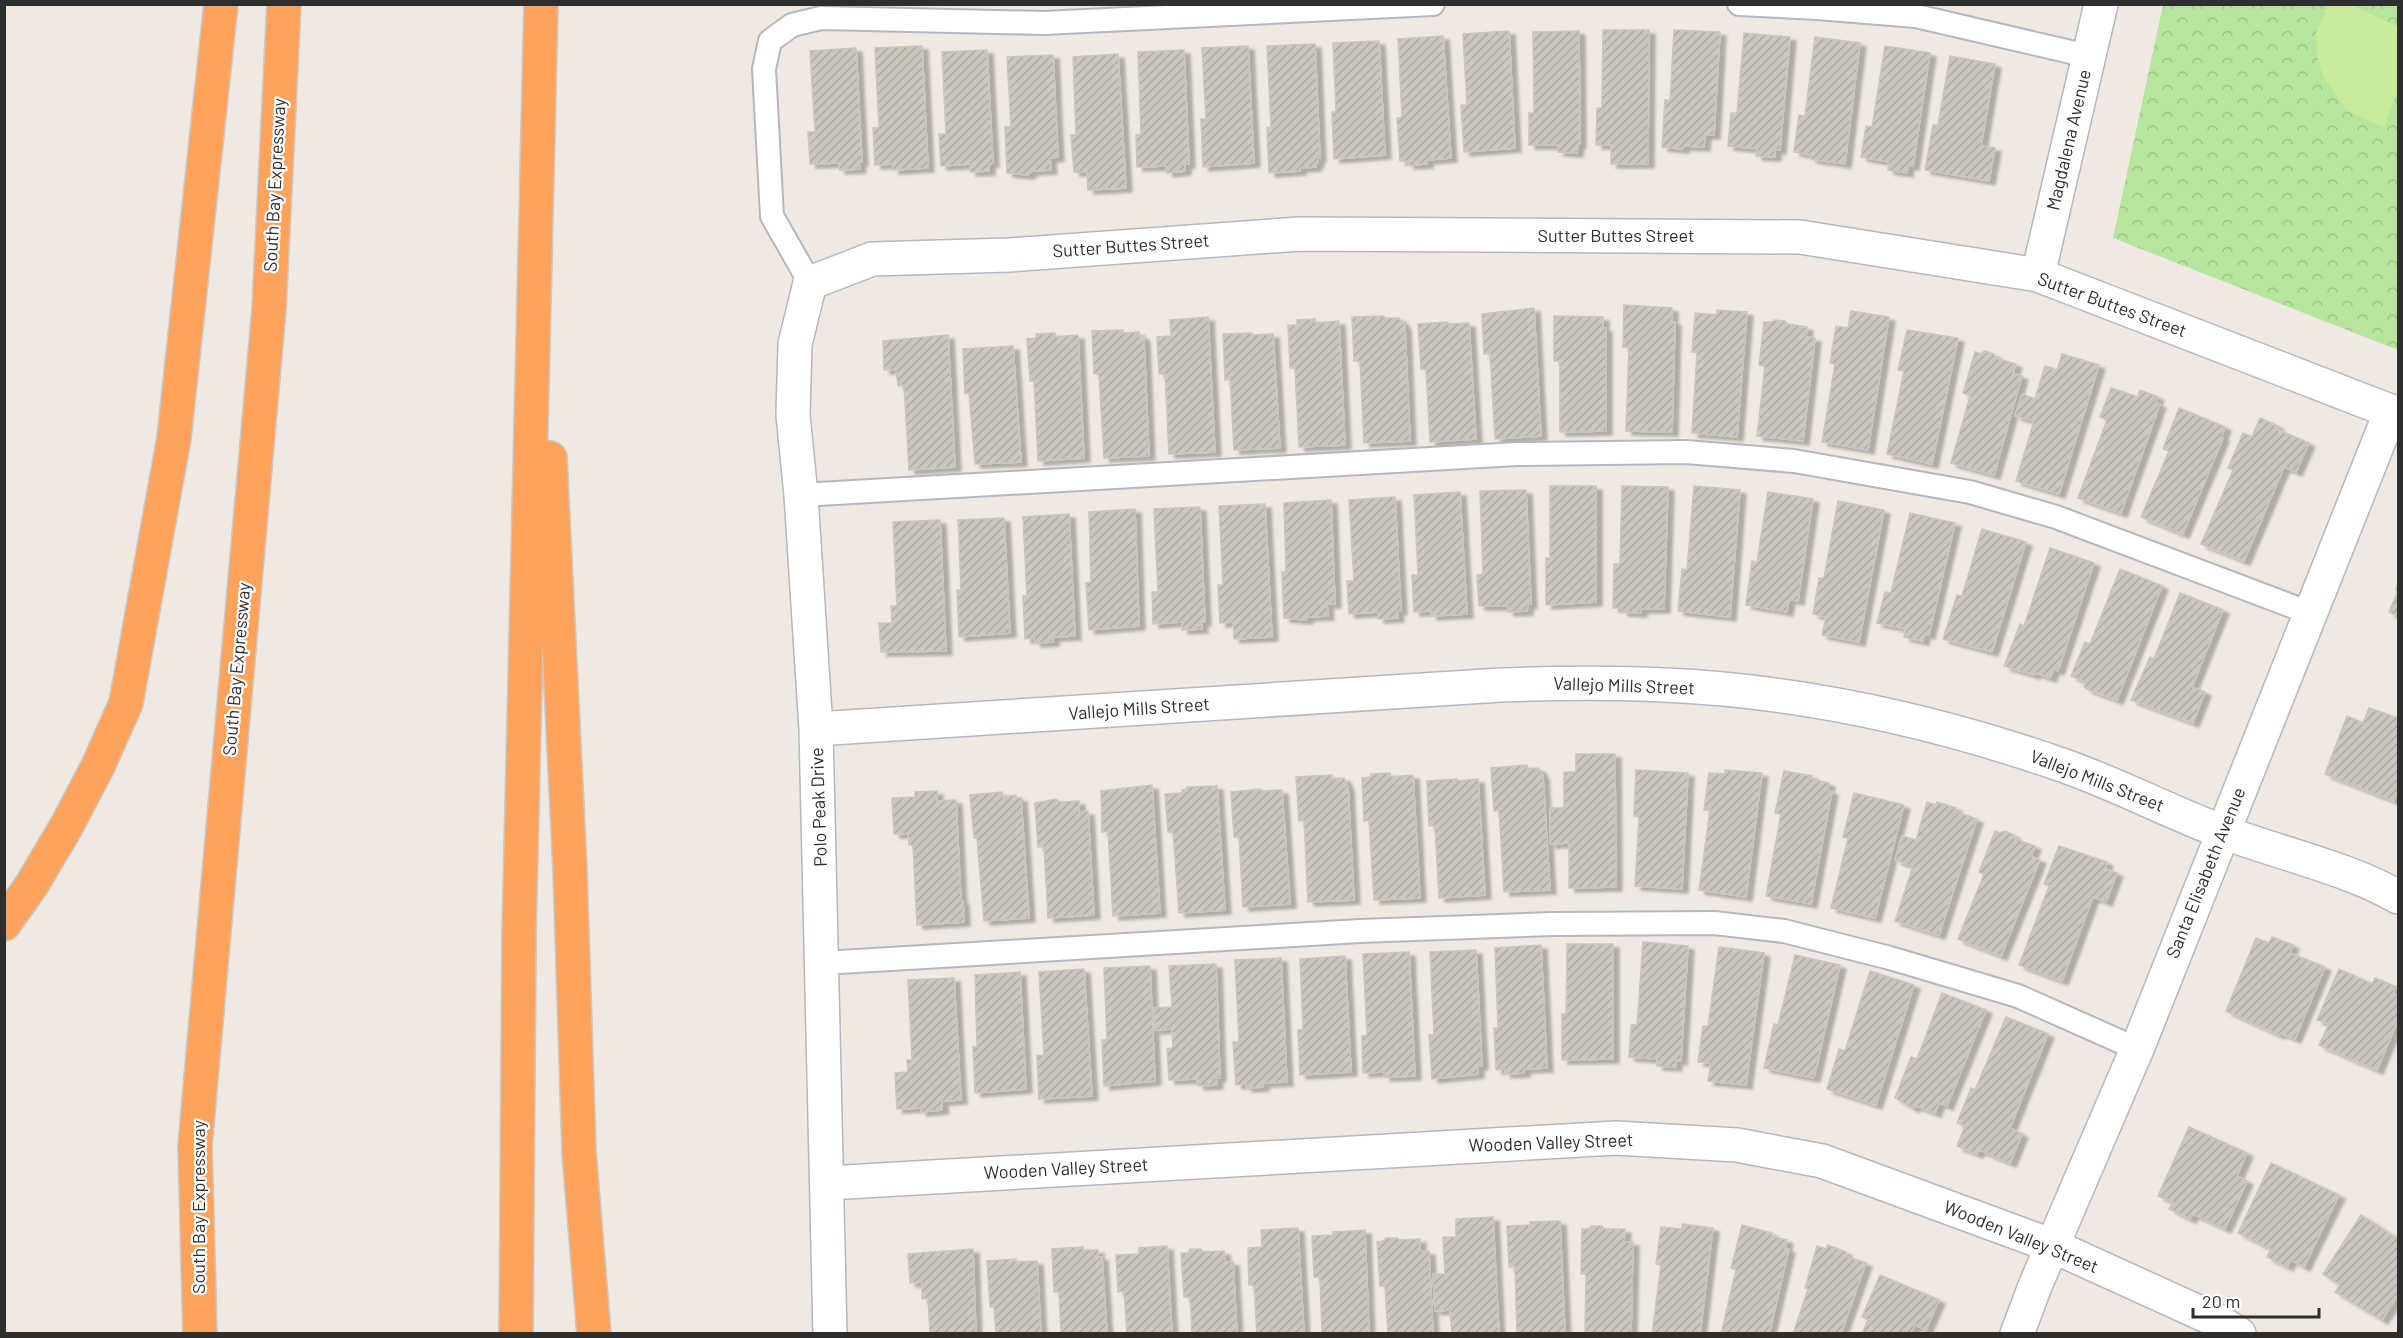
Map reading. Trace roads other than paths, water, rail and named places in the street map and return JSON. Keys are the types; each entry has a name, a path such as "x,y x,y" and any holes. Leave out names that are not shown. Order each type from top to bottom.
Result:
{"highway":[{"path":"4,924 31,886 66,827 98,766 126,703 174,438 221,4"},
{"name":"South Bay Expressway","path":"200,1334 195,1146 269,309 284,4"},
{"path":"516,1334 519,935 541,4"},
{"path":"537,175 570,870 579,1152 594,1334"}],"street":[{"name":"Magdalena Avenue","path":"2038,276 2100,4"},
{"name":"Sutter Buttes Street","path":"810,283 872,259 1009,255 1300,234 1800,237 2038,276 2395,412"},
{"name":"Polo Peak Drive","path":"810,283 795,344 793,415 801,495 816,729 830,1334"},
{"name":"Santa Elisabeth Avenue","path":"2017,1334 2137,1049 2310,613 2395,412"},
{"name":"Vallejo Mills Street","path":"816,729 1501,685 1584,683 1666,685 1749,692 1831,704 1908,720 1985,740 2061,764 2222,832 2361,880 2398,897"},
{"name":"Wooden Valley Street","path":"828,1183 1616,1138 1737,1144 1821,1161 2053,1245 2218,1321 2239,1334"}],"lane":[{"path":"810,283 772,216 764,69 771,41 792,25 821,18 1044,23 1433,4"},
{"path":"1739,4 1916,16 2088,56"},
{"path":"801,495 1517,454 1697,453 1794,461 1970,492 2056,517 2310,613"},
{"path":"823,963 1360,931 1553,924 1714,923 1784,931 1890,958 2018,996 2137,1049"}]}
